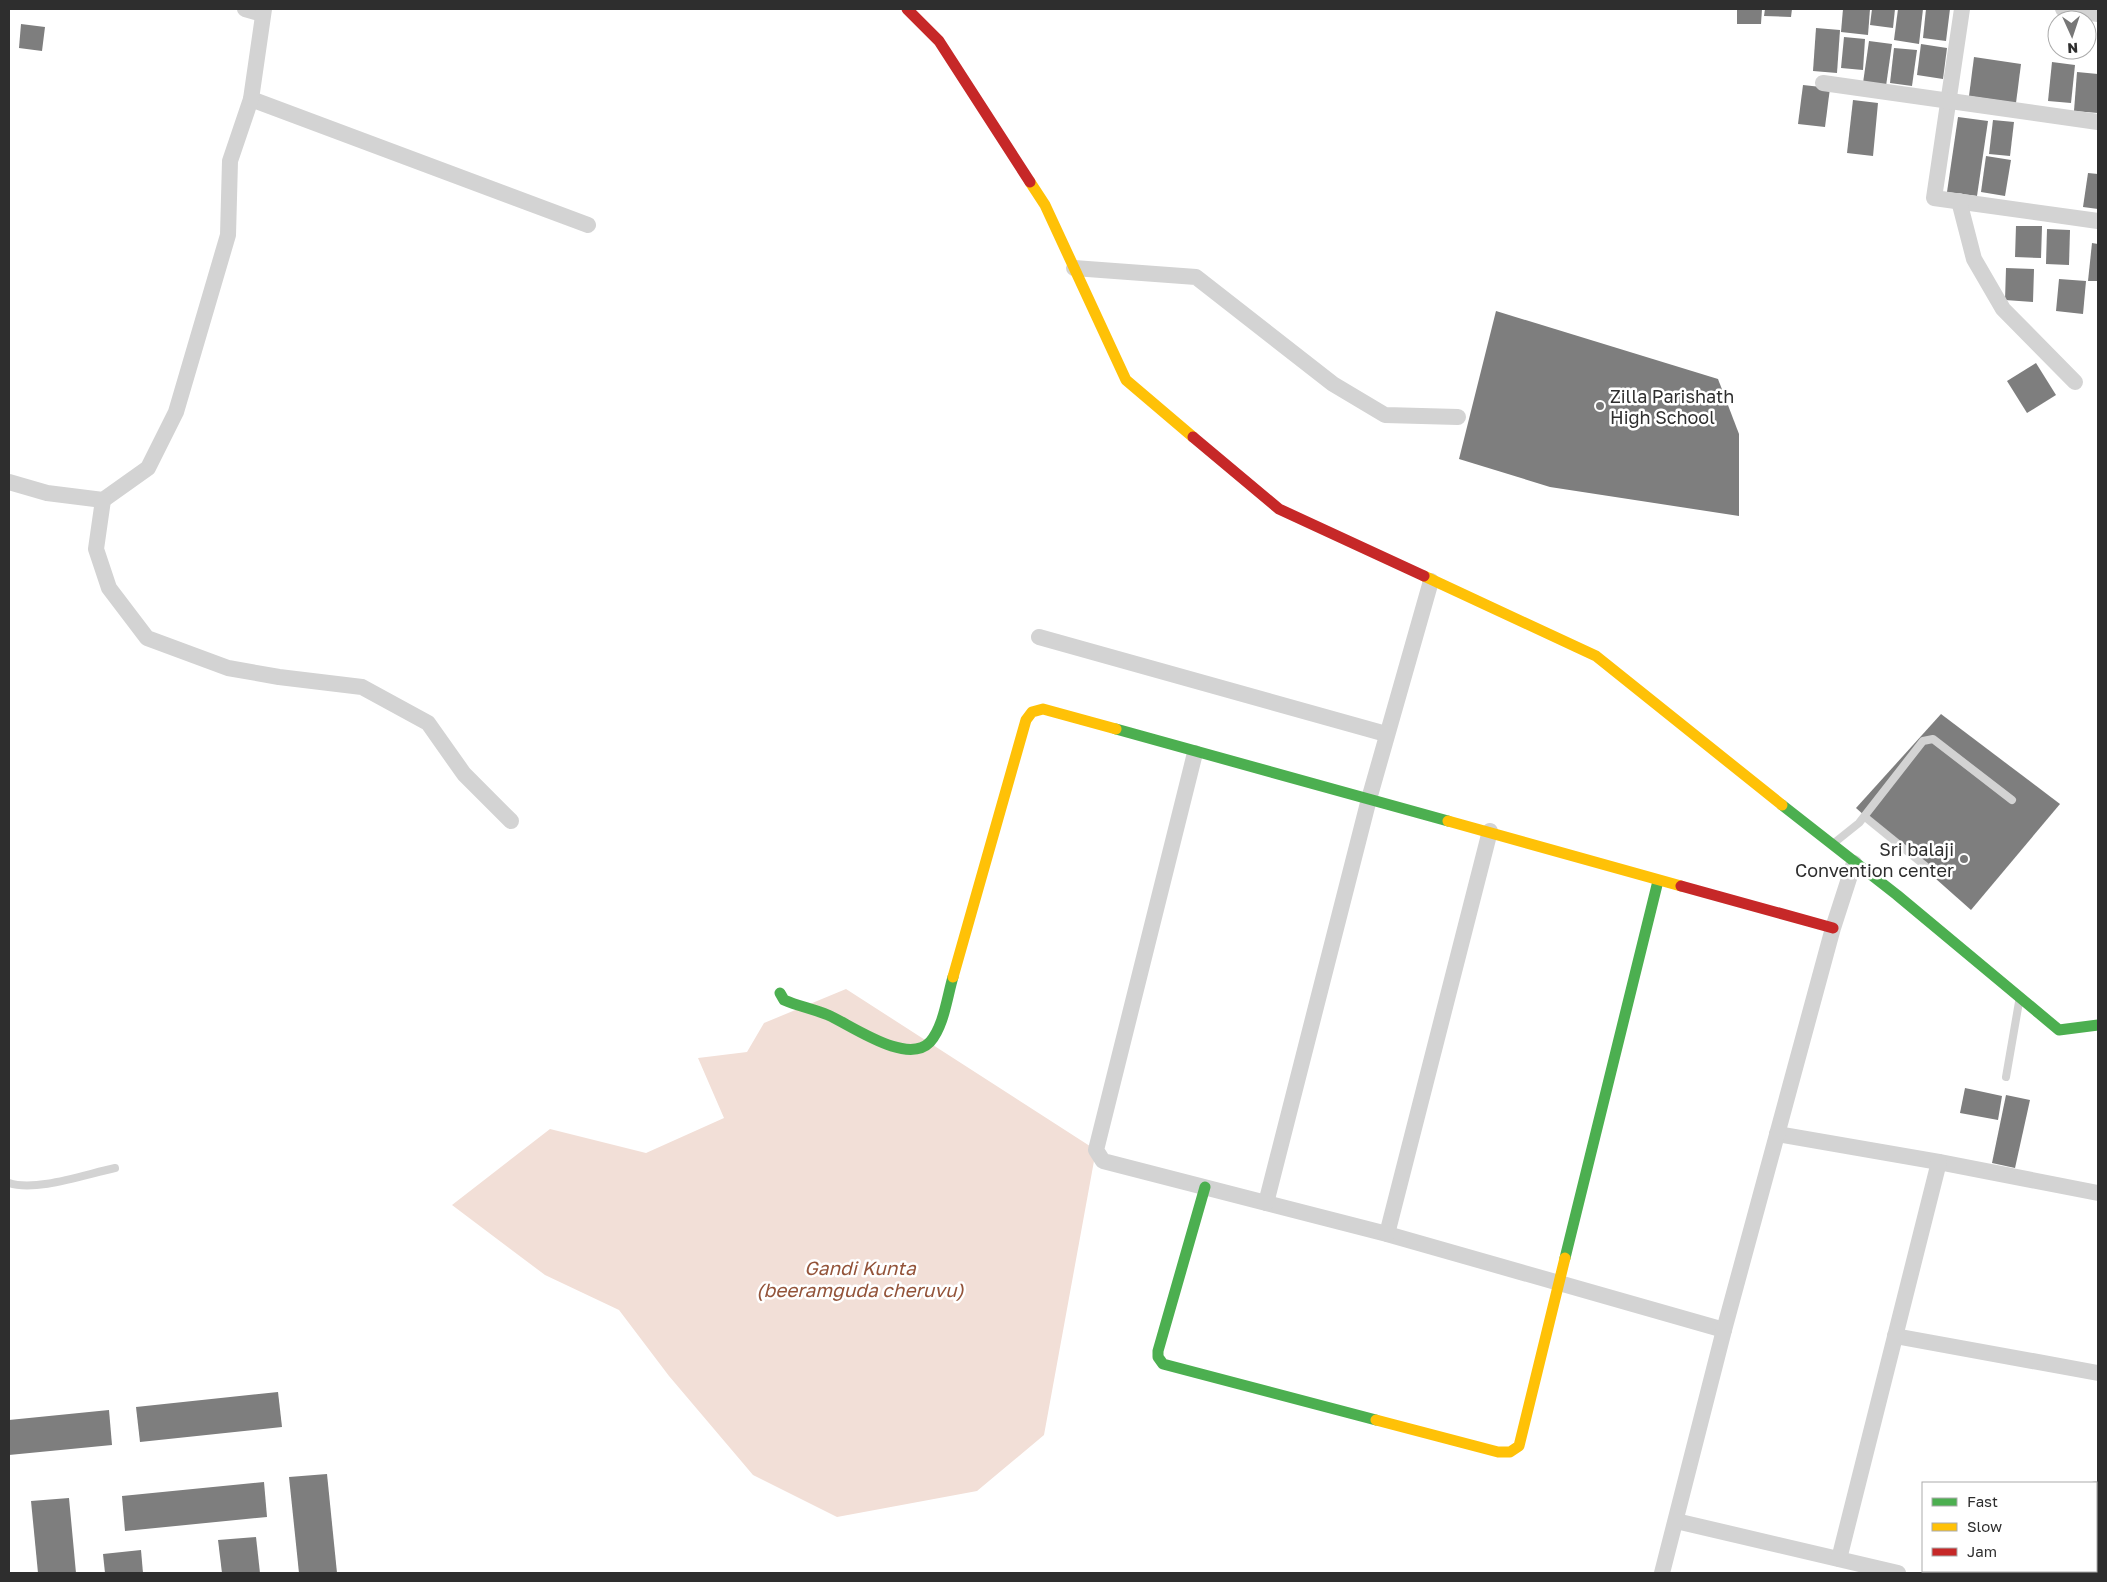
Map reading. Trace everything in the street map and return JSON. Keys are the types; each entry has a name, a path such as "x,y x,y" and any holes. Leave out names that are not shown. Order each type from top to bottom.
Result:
{"street":[{"path":"9,482 47,492 103,500 148,468 176,412 228,235 230,161 251,99 263,11 245,9"},
{"path":"907,9 938,41 1045,205 1126,380 1279,509 1596,656 1854,863 1897,894 2059,1030 2098,1025"},
{"path":"1962,9 1934,198 2098,221"},
{"path":"2063,9 2098,14"},
{"path":"1823,83 2098,122"},
{"path":"251,99 588,225"},
{"path":"1959,201 1974,260 2003,308 2075,382"},
{"path":"1074,268 1196,277 1333,384 1385,415 1458,416"},
{"path":"103,500 96,549 110,588 147,638 228,668 279,677 362,687 428,722 464,774 512,822"},
{"path":"1266,1203 1386,734 1431,581"},
{"path":"1038,637 1386,734"},
{"path":"780,994 784,1000 828,1015 855,1031 895,1046 906,1049 920,1048 927,1044 934,1036 942,1018 1026,720 1032,712 1043,709 1195,753 1490,831 1658,881 1833,928"},
{"path":"1195,753 1096,1150 1104,1161 1387,1234 1724,1330"},
{"path":"1387,1234 1490,831"},
{"path":"1662,1573 1724,1330 1777,1134 1833,928 1854,863"},
{"path":"1204,1187 1158,1351 1158,1357 1163,1364 1498,1452 1510,1452 1519,1446 1658,881"},
{"path":"1777,1134 1939,1162 2098,1194"},
{"path":"1839,1559 1939,1162"},
{"path":"1895,1336 2098,1373"},
{"path":"1676,1521 1898,1573"}],"lane":[{"path":"1832,845 1865,817 1923,741 1933,740 2012,800"},
{"path":"1865,817 1929,869"},
{"path":"2006,1077 2020,998"},
{"path":"9,1183 18,1186 35,1185 115,1168"}],"water":[{"name":"Gandi Kunta (beeramguda cheruvu)","path":"846,989 1096,1150 1044,1435 977,1491 837,1517 753,1475 669,1376 619,1310 545,1275 452,1205 550,1129 646,1153 724,1118 698,1058 747,1052 764,1023"}],"building":[{"path":"1737,9 1762,9 1761,24 1737,24"},
{"path":"1765,9 1792,9 1791,17 1764,16"},
{"path":"1843,9 1870,9 1868,35 1841,32"},
{"path":"1872,9 1895,9 1893,28 1870,25"},
{"path":"1898,9 1923,9 1919,44 1894,40"},
{"path":"1926,9 1950,9 1946,41 1923,38"},
{"path":"21,24 45,27 42,51 19,48"},
{"path":"1816,28 1840,30 1837,73 1813,71"},
{"path":"1844,37 1865,39 1863,70 1841,68"},
{"path":"1869,41 1892,44 1886,86 1863,83"},
{"path":"1921,44 1947,48 1943,79 1917,75"},
{"path":"1894,48 1917,50 1912,86 1890,83"},
{"path":"1974,57 2021,64 2016,103 1969,96"},
{"path":"2052,62 2075,65 2071,103 2048,101"},
{"path":"2077,72 2098,74 2098,113 2074,111"},
{"path":"1803,85 1830,88 1825,127 1798,124"},
{"path":"1853,100 1878,103 1873,156 1847,153"},
{"path":"1958,117 1988,121 1977,196 1947,192"},
{"path":"1993,120 2014,122 2010,156 1989,154"},
{"path":"1986,156 2011,160 2005,196 1981,192"},
{"path":"2088,173 2098,174 2098,209 2083,207"},
{"path":"2016,226 2042,226 2041,258 2015,257"},
{"path":"2047,229 2070,230 2069,265 2046,264"},
{"path":"2092,243 2098,244 2098,281 2088,281"},
{"path":"2006,268 2034,269 2033,302 2005,300"},
{"path":"2059,279 2086,281 2083,314 2056,311"},
{"name":"Zilla Parishath High School","path":"1496,311 1718,379 1739,434 1739,516 1550,487 1459,459"},
{"path":"2036,363 2056,395 2027,413 2007,381"},
{"name":"Sri balaji Convention center","path":"1941,714 2060,804 1971,910 1856,808"},
{"path":"1965,1088 2002,1096 1998,1120 1960,1113"},
{"path":"2006,1095 2030,1100 2015,1168 1992,1163"},
{"path":"278,1392 282,1427 140,1442 136,1407"},
{"path":"109,1410 112,1445 9,1455 9,1420"},
{"path":"327,1474 337,1573 299,1573 289,1477"},
{"path":"264,1482 267,1517 125,1531 122,1496"},
{"path":"69,1498 76,1573 38,1573 31,1501"},
{"path":"256,1537 260,1573 222,1573 218,1540"},
{"path":"141,1550 143,1573 105,1573 103,1554"}],"traffic: fast":[{"path":"1116,729 1448,821"},
{"path":"1782,805 1897,895 2059,1030 2098,1025"},
{"path":"1565,1258 1658,881"},
{"path":"780,993 784,1000 828,1015 894,1047 920,1048 930,1042 939,1028 953,977"},
{"path":"1205,1187 1158,1351 1158,1357 1163,1364 1376,1420"}],"traffic: slow":[{"path":"1030,182 1045,205 1126,380 1193,437"},
{"path":"1424,576 1596,656 1782,805"},
{"path":"953,977 1026,720 1032,712 1043,709 1116,729"},
{"path":"1448,821 1681,886"},
{"path":"1376,1420 1498,1452 1510,1452 1519,1446 1565,1258"}],"traffic: jam":[{"path":"907,9 939,41 1030,182"},
{"path":"1193,437 1279,509 1424,576"},
{"path":"1681,886 1833,928"}],"place":[{"name":"Zilla Parishath High School","path":"1600,406"},
{"name":"Sri balaji Convention center","path":"1964,859"}]}
